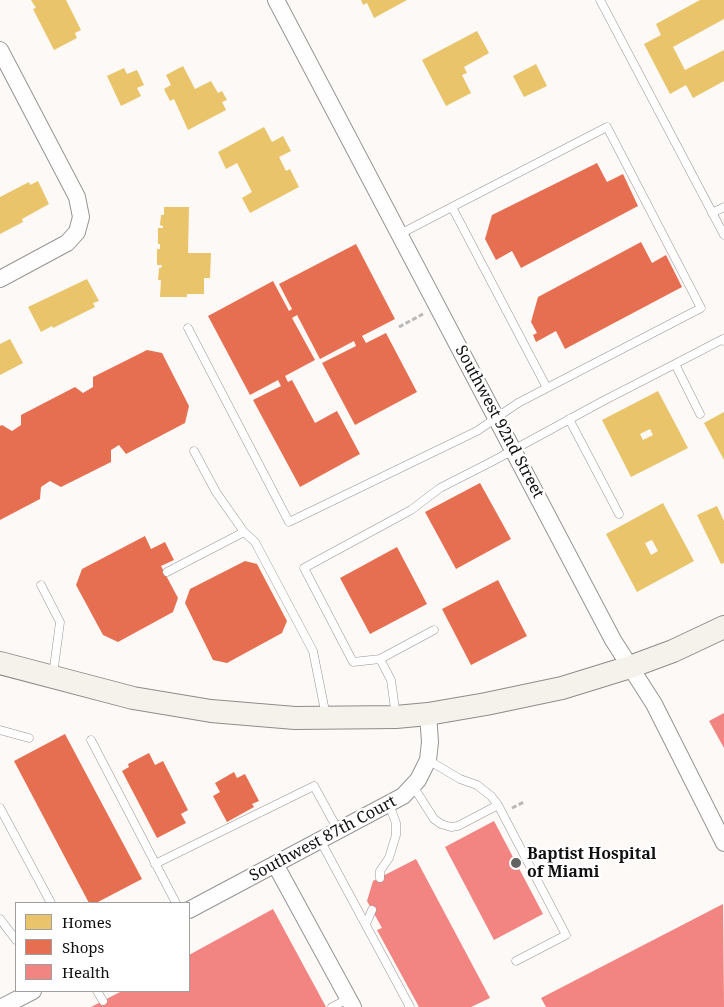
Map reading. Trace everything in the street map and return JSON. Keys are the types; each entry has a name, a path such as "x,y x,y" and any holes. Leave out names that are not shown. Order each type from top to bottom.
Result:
{"main road":[{"path":"0,663 133,698 179,706 241,714 326,718 396,717 428,714 527,696 578,683 630,667 724,627"}],"street":[{"name":"Southwest 92nd Street","path":"276,0 613,640 654,704 724,842"},
{"path":"0,50 78,197 80,209 80,226 66,243 0,279"},
{"name":"Southwest 87th Court","path":"190,909 403,796 422,774 428,760 430,742 428,714"},
{"path":"275,864 351,1003"},
{"path":"2,1007 31,992"}],"lane":[{"path":"600,0 724,235"},
{"path":"188,328 289,522 477,431 496,417 546,388 701,308 607,127 400,234"},
{"path":"452,207 546,388"},
{"path":"712,212 724,207"},
{"path":"434,630 380,658 353,662 304,568 411,510 440,488 723,339 724,341"},
{"path":"675,364 700,414"},
{"path":"569,420 619,514"},
{"path":"194,451 216,492 244,532 255,542 313,651 326,718"},
{"path":"167,572 244,532"},
{"path":"41,585 60,622 53,677"},
{"path":"380,658 391,680 396,717"},
{"path":"0,730 29,738"},
{"path":"91,740 175,902"},
{"path":"428,760 460,779 477,785 491,796 498,805 566,935 516,961"},
{"path":"155,864 314,786 338,830"},
{"path":"413,786 434,820 451,827 458,826 498,805"},
{"path":"380,878 380,871 389,858 396,835 396,823 389,804"},
{"path":"0,808 49,902"},
{"path":"320,840 410,1007"},
{"path":"366,924 372,910"},
{"path":"2,924 15,939"},
{"path":"98,992 103,1001"},
{"path":"332,1007 351,1003"}],"path":[{"path":"399,327 423,314"},
{"path":"512,808 524,802"}],"building: Homes":[{"path":"31,0 66,0 81,30 75,33 77,38 54,50 33,9 36,8"},
{"path":"361,0 407,0 374,18 367,3 363,5"},
{"path":"700,0 724,0 724,19 673,47 685,70 724,50 724,81 693,98 686,85 670,94 644,44 661,35 656,24"},
{"path":"477,31 489,53 464,67 467,73 462,75 471,93 446,106 422,60"},
{"path":"536,64 547,86 524,97 513,76"},
{"path":"183,66 195,89 211,81 218,93 222,91 227,100 222,102 226,110 188,130 174,99 170,101 164,89 171,85 166,75"},
{"path":"124,68 127,74 137,70 144,85 137,88 141,96 121,106 107,76"},
{"path":"264,127 272,142 283,136 291,151 279,157 286,171 290,169 299,187 250,213 242,198 252,192 237,163 226,169 218,152"},
{"path":"38,181 49,204 22,219 23,222 0,234 0,197 29,182 30,185"},
{"path":"164,207 189,207 188,253 211,253 210,278 204,278 204,294 187,294 187,297 160,297 161,280 158,280 159,268 162,265 157,265 157,249 160,249 160,244 158,244 158,228 163,228 160,225 161,215 164,215"},
{"path":"87,279 99,301 93,303 95,307 41,332 28,307"},
{"path":"10,339 23,363 0,375 0,344"},
{"path":"658,391 688,448 631,477 602,420","holes":["650,429 653,435 643,440 640,434"]},
{"path":"724,412 724,460 704,423"},
{"path":"663,503 694,561 637,592 606,534","holes":["652,540 658,551 651,555 645,543"]},
{"path":"717,506 724,521 724,563 721,564 697,515"}],"building: Shops":[{"path":"597,163 607,182 623,174 638,206 521,268 512,251 496,260 485,239 492,215"},
{"path":"641,242 652,263 666,255 682,287 565,349 556,331 536,342 533,335 537,333 531,322 538,297"},
{"path":"356,244 395,319 362,336 366,343 386,333 417,392 355,425 322,363 356,346 354,341 320,359 297,315 292,318 315,360 285,376 288,382 292,380 315,423 337,411 360,454 300,487 253,400 281,386 278,380 250,395 208,316 273,281 289,311 292,309 279,284"},
{"path":"147,350 162,353 189,406 185,423 126,454 119,445 111,450 111,462 61,487 50,481 41,487 40,499 0,520 0,426 2,425 12,431 21,425 21,415 75,387 83,393 93,387 93,377"},
{"path":"480,483 511,539 456,569 425,512"},
{"path":"145,536 151,549 165,542 174,560 161,566 178,598 173,612 118,642 103,635 76,585 82,569"},
{"path":"397,547 427,604 370,634 340,578"},
{"path":"245,561 257,564 287,621 282,633 227,663 213,660 185,603 190,589"},
{"path":"498,580 527,636 471,665 442,609"},
{"path":"65,734 142,879 98,902 88,902 14,761"},
{"path":"149,753 155,765 163,761 188,810 181,814 186,823 157,838 122,771 129,767 128,764"},
{"path":"234,772 237,778 245,774 259,801 252,804 254,807 227,822 213,796 220,792 215,783"}],"building: Health":[{"path":"724,713 724,748 709,721"},
{"path":"494,821 543,914 494,940 445,847"},
{"path":"416,859 490,998 471,1007 419,1007 377,930 382,928 367,901 373,881"},
{"path":"723,904 724,1007 546,1007 541,998"},
{"path":"273,909 326,1007 91,1007 120,992 190,992 190,954"}],"place":[{"name":"Baptist Hospital of Miami","path":"516,863"}]}
